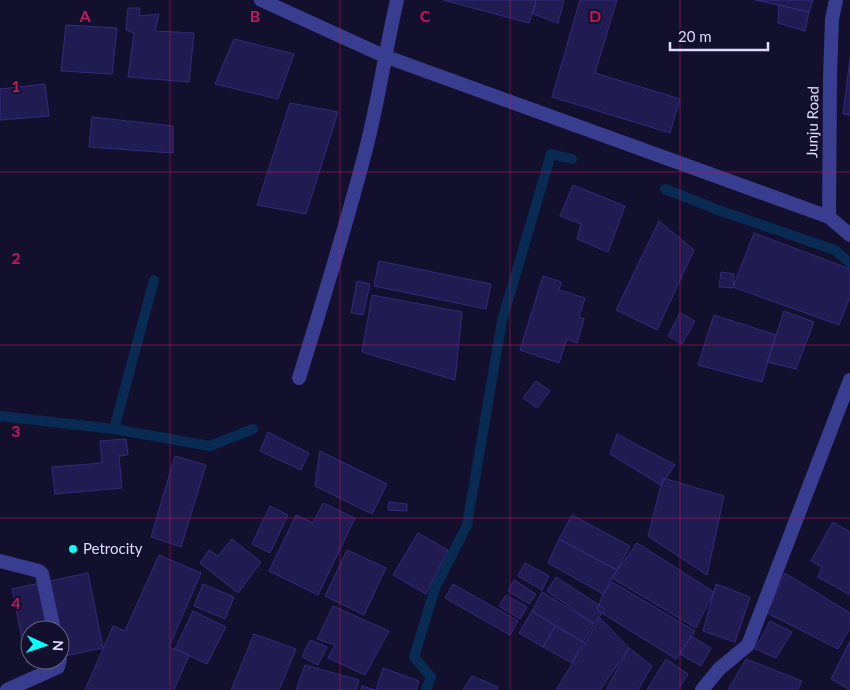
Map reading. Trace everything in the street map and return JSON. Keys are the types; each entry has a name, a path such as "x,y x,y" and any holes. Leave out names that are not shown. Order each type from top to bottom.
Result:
{"street":[{"path":"260,0 384,56 829,217 850,235"},
{"path":"299,378 338,253 368,142 384,56 397,0"},
{"name":"Junju Road","path":"829,217 830,77 832,19 836,0"},
{"path":"702,690 719,669 748,645 850,380"},
{"path":"0,561 39,571 42,574 52,620"},
{"path":"7,690 51,670"}],"building":[{"path":"443,0 536,0 529,23"},
{"path":"536,0 564,0 558,23 533,14"},
{"path":"580,0 617,0 595,73 680,99 670,133 552,97"},
{"path":"755,0 813,0 809,12"},
{"path":"779,5 809,12 805,31 778,23"},
{"path":"128,8 140,8 139,16 159,14 155,31 194,33 189,82 128,77 134,33 126,30"},
{"path":"66,25 117,28 112,74 61,71"},
{"path":"234,39 294,54 278,99 215,84"},
{"path":"850,59 850,115 843,114"},
{"path":"45,84 49,116 0,120 0,89"},
{"path":"290,103 338,112 306,214 257,205"},
{"path":"92,117 173,126 173,153 89,147"},
{"path":"573,185 625,206 608,252 577,239 581,224 560,216"},
{"path":"659,221 694,250 657,330 616,310"},
{"path":"754,233 850,269 850,297 839,325 733,287"},
{"path":"379,261 491,284 486,309 374,286"},
{"path":"721,272 734,274 733,288 719,287"},
{"path":"543,276 561,282 559,290 585,298 579,317 584,319 577,343 567,339 559,363 520,350"},
{"path":"357,281 370,284 363,315 351,313"},
{"path":"372,295 462,312 455,380 362,352"},
{"path":"784,311 814,322 796,369 767,362"},
{"path":"680,313 695,321 682,344 668,336"},
{"path":"714,315 776,335 762,382 698,365"},
{"path":"536,381 550,391 537,408 523,398"},
{"path":"268,432 309,453 301,470 260,451"},
{"path":"617,434 675,465 661,485 610,454"},
{"path":"126,439 128,455 119,456 122,488 55,494 52,467 102,463 100,441"},
{"path":"320,451 387,484 372,514 315,486"},
{"path":"175,456 206,465 181,547 151,537"},
{"path":"663,478 724,496 707,575 648,536"},
{"path":"389,502 407,504 407,511 388,510"},
{"path":"323,503 355,518 318,595 269,571 296,515 313,523"},
{"path":"270,506 288,515 270,553 252,544"},
{"path":"572,515 630,546 617,570 559,539"},
{"path":"833,522 850,532 850,595 818,577 822,567 811,561"},
{"path":"418,533 448,550 426,594 393,575"},
{"path":"232,539 261,562 238,593 200,563 209,550 218,556"},
{"path":"559,539 617,570 603,594 548,563"},
{"path":"637,543 714,592 696,628 612,578"},
{"path":"347,550 386,568 364,615 325,596"},
{"path":"159,555 201,573 169,647 189,655 174,690 85,690 113,626 125,631"},
{"path":"525,563 549,576 542,590 518,576"},
{"path":"88,573 103,648 70,655 70,620 20,620 20,628 12,589"},
{"path":"785,573 850,613 850,628 838,649 767,613"},
{"path":"556,577 605,609 594,624 547,591"},
{"path":"514,580 536,594 529,604 508,591"},
{"path":"612,582 695,631 676,659 597,610 603,594"},
{"path":"203,584 234,597 225,619 194,606"},
{"path":"453,584 518,621 510,635 445,598"},
{"path":"716,584 750,597 735,642 703,631"},
{"path":"542,592 594,624 583,642 532,611"},
{"path":"506,595 527,607 520,619 499,606"},
{"path":"333,606 389,631 365,675 328,658 335,645 317,639"},
{"path":"193,611 226,627 207,664 175,649"},
{"path":"532,611 555,626 543,647 519,633"},
{"path":"600,618 629,648 600,690 556,690"},
{"path":"770,621 792,632 776,658 755,649"},
{"path":"555,626 583,642 572,663 543,647"},
{"path":"254,634 296,649 279,690 231,690"},
{"path":"691,636 711,648 701,666 680,654"},
{"path":"310,640 327,647 318,665 302,657"},
{"path":"850,641 850,690 831,679"},
{"path":"629,648 652,666 638,690 606,690"},
{"path":"666,659 688,674 678,690 647,690"},
{"path":"746,659 802,681 798,690 728,690"},
{"path":"305,665 359,680 356,690 296,690"},
{"path":"383,668 419,681 416,690 376,690"},
{"path":"472,676 498,687 497,690 463,690"},
{"path":"362,686 376,690 361,690"}],"waterway":[{"path":"426,690 431,677 414,657 435,588 467,525 502,321 551,154 572,159"},
{"path":"665,189 721,211 835,250 850,263"},
{"path":"154,280 114,429 210,446 253,429"},
{"path":"0,416 114,429"}],"place":[{"name":"Petrocity","path":"73,549"}]}
